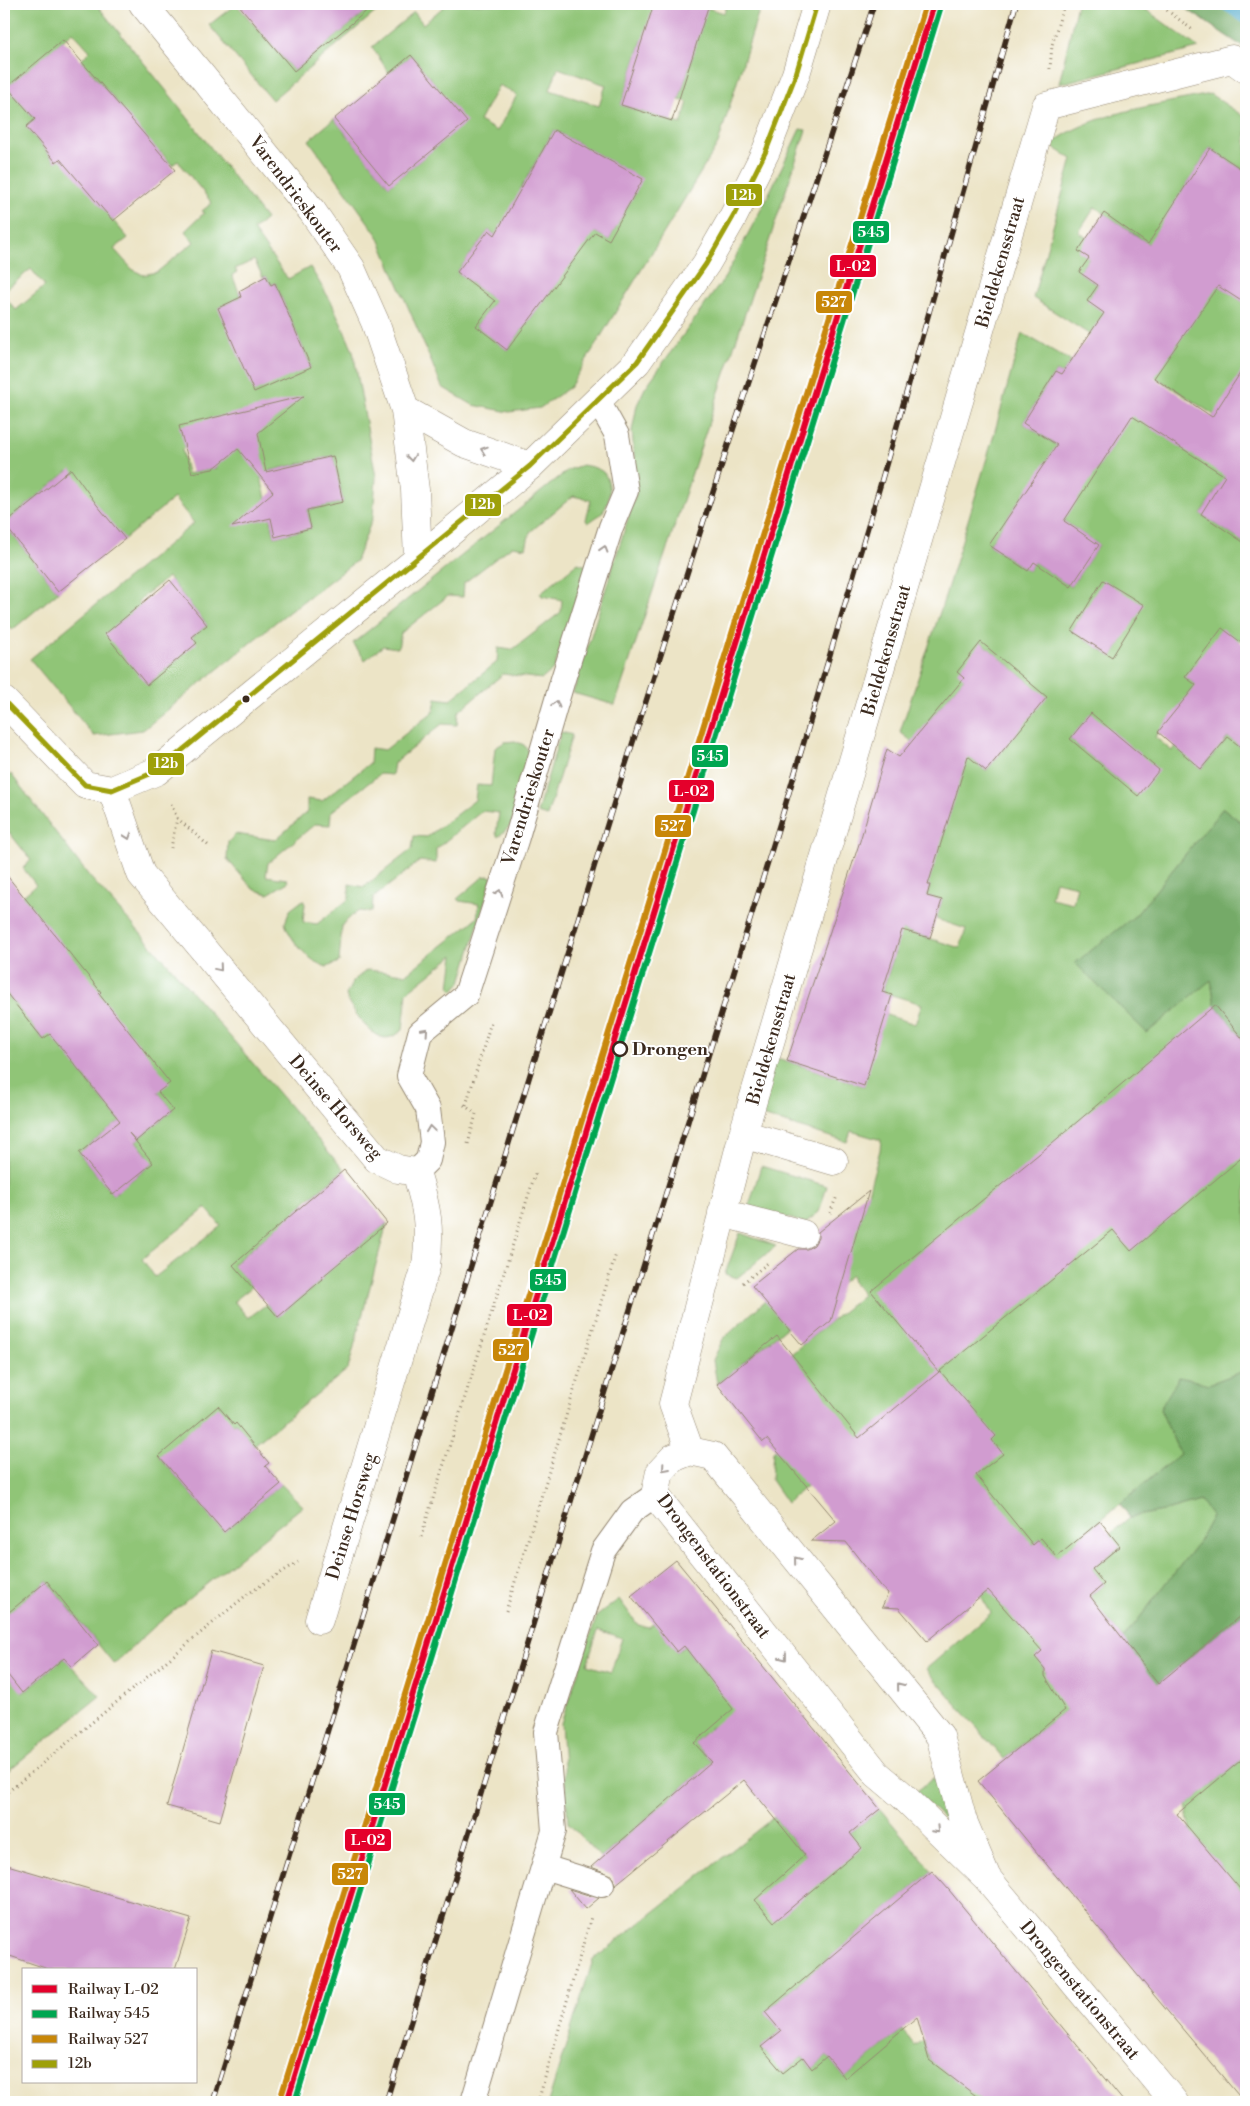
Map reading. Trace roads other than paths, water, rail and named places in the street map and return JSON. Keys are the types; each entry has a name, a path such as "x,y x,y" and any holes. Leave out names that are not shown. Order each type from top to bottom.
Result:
{"street":[{"name":"Varendrieskouter","path":"143,4 312,211 351,268 374,322 405,410 415,490 418,559"},
{"path":"4,700 85,785 112,790 157,771 530,466 637,362 706,264 733,217 766,151 793,83 818,4"},
{"name":"Bieldekensstraat","path":"690,1451 673,1404 743,1134 1046,106 1239,64"},
{"path":"405,410 464,443 530,466"},
{"name":"Deinse Horsweg","path":"112,790 141,874 377,1159 398,1169 416,1172 427,1208 430,1240 426,1266 319,1620"},
{"path":"743,1134 834,1161"},
{"path":"725,1204 803,1234"},
{"name":"Drongenstationstraat","path":"987,1878 963,1822 940,1736 713,1456 690,1451 674,1458 660,1472 655,1495 876,1774 902,1795 987,1878 1174,2102"}],"lane":[{"name":"Varendrieskouter","path":"416,1172 428,1160 432,1142 428,1109 409,1076 420,1034 466,995 517,837 563,679 611,527 626,491 617,435 598,401"},
{"path":"472,2102 554,1831 546,1732 603,1551 634,1510 655,1495"},
{"path":"544,1867 602,1885"}],"waterway":[{"path":"1225,4 1246,18"}],"railway":[{"path":"213,2102 624,770 730,439 874,4"},
{"path":"386,2102 782,816 880,486 1016,4"}],"rail line":[{"name":"527","path":"280,2100 926,4"},
{"name":"L-02","path":"287,2102 934,4"},
{"name":"545","path":"295,2102 941,6"}],"place":[{"name":"Drongen","path":"620,1049"}]}
